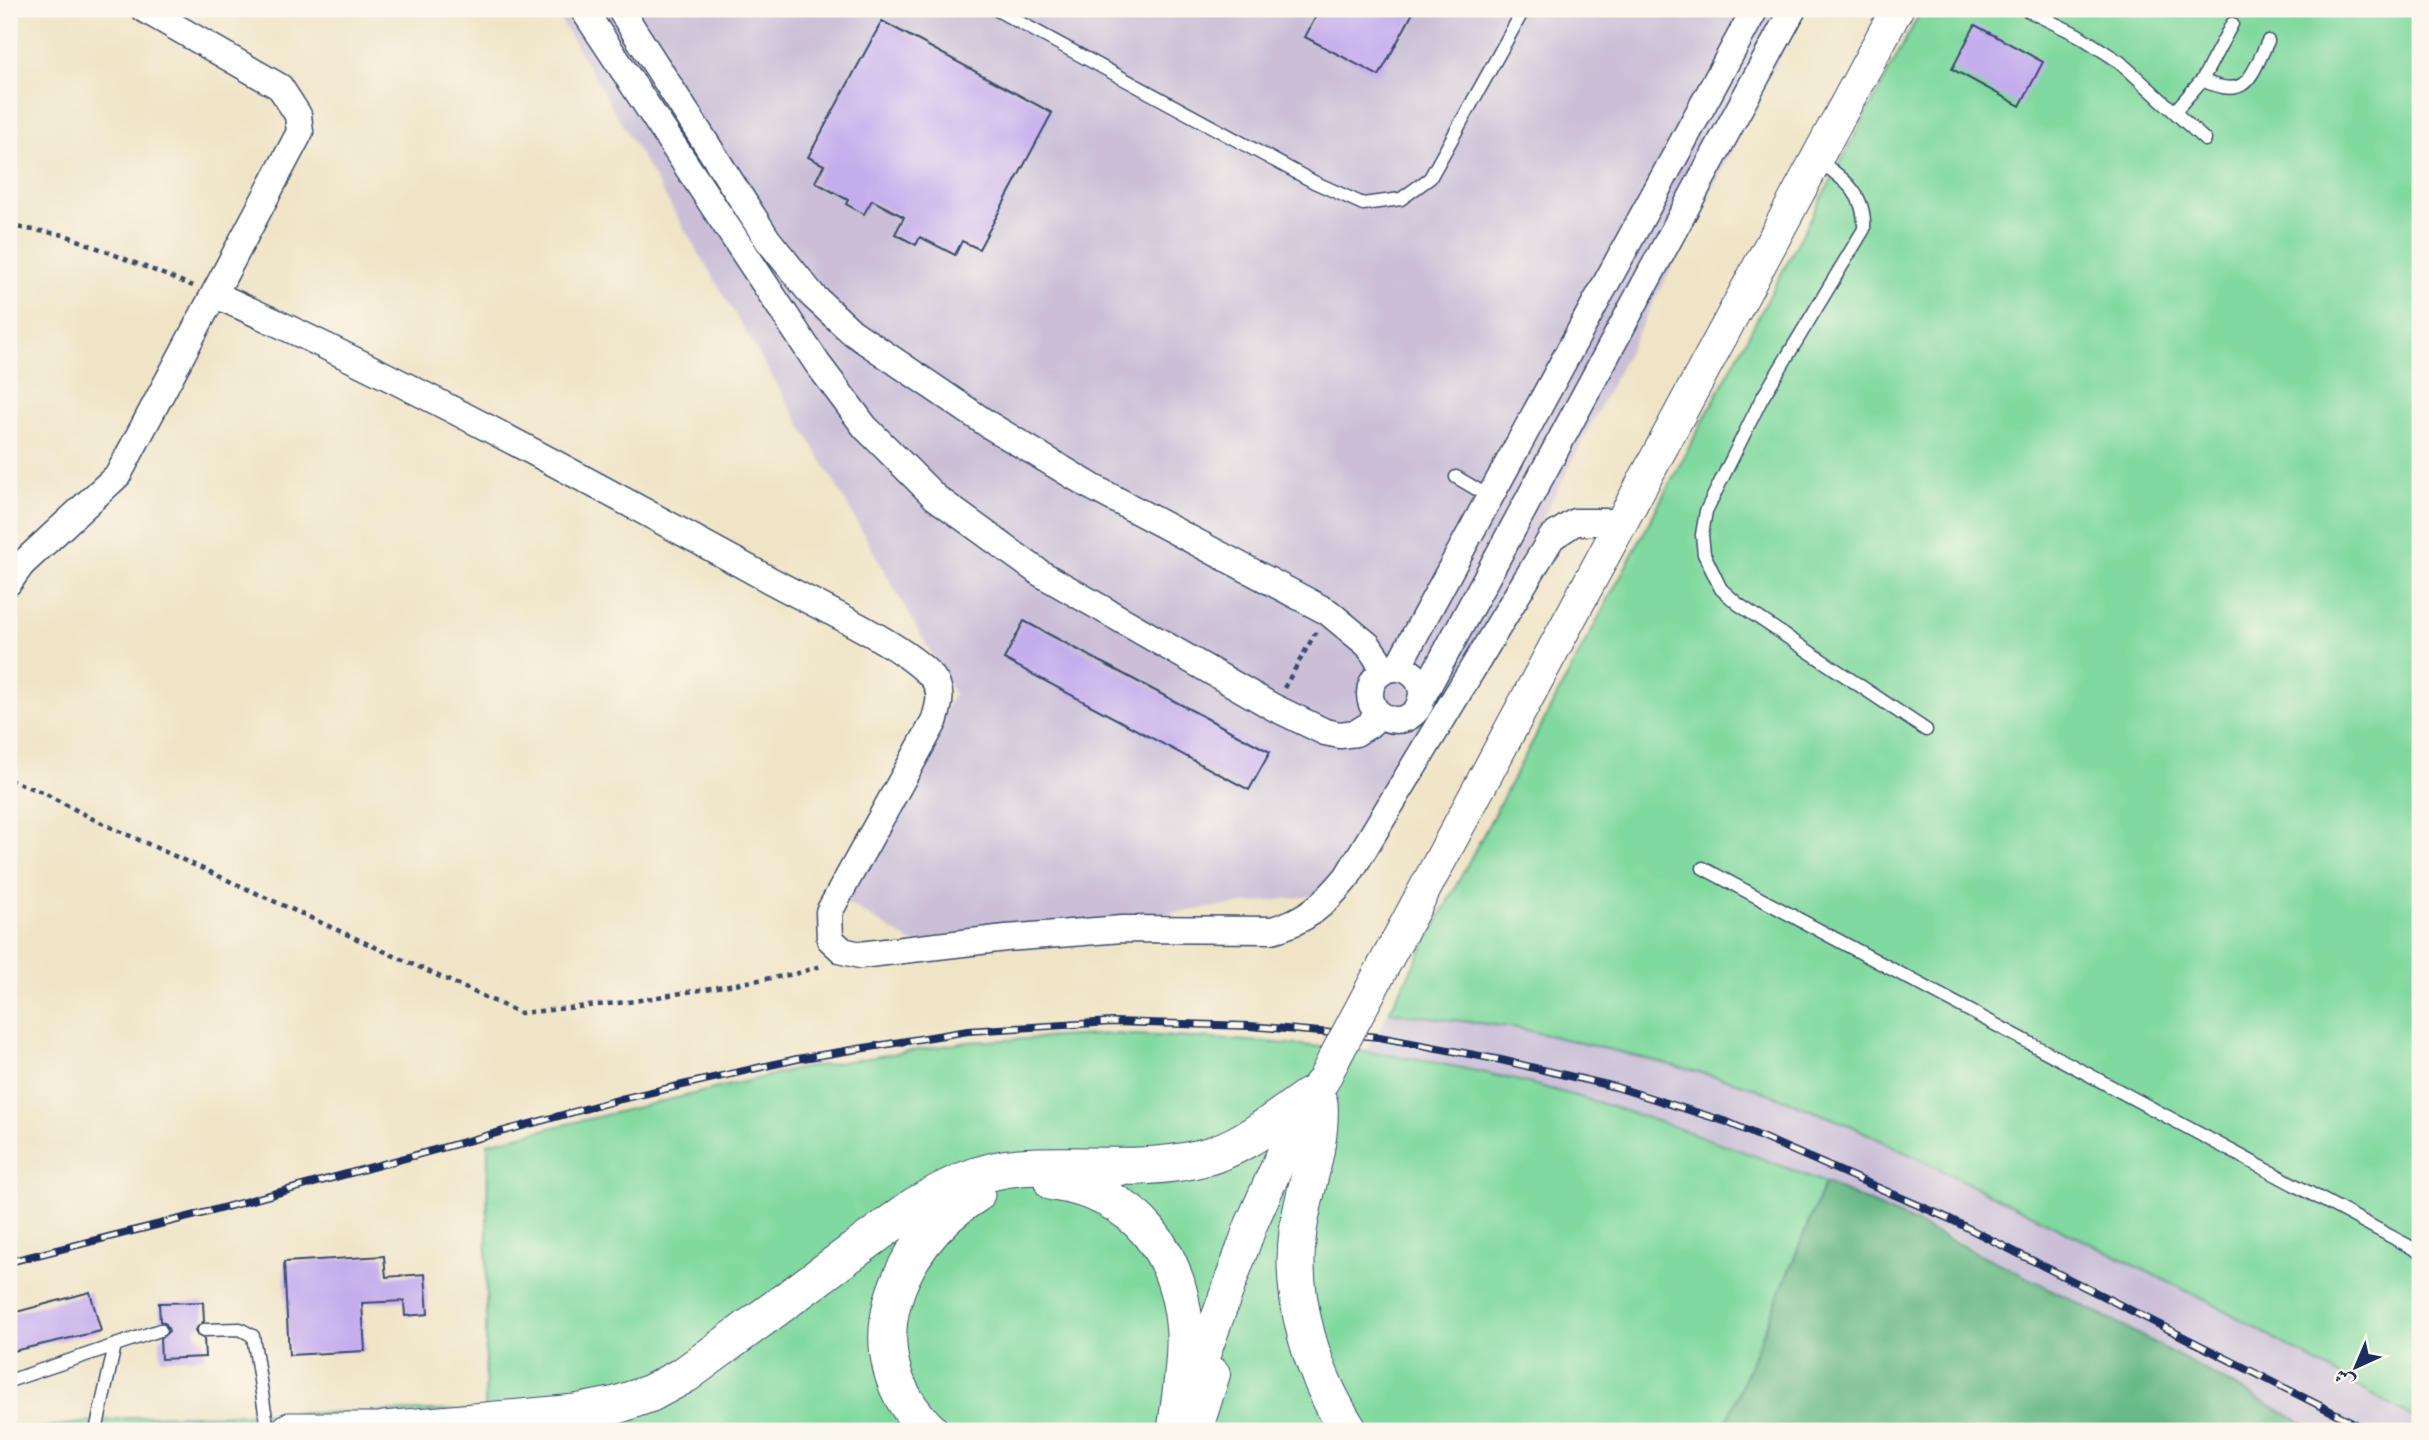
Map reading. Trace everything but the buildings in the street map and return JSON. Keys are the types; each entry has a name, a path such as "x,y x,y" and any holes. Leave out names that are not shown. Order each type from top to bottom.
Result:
{"main road":[{"path":"290,1431 400,1431 576,1413 617,1405 652,1393 726,1347 915,1206 948,1187 983,1174 1019,1167 1157,1166 1203,1158 1244,1141 1320,1086"},
{"path":"1320,1086 1319,1125 1298,1232 1297,1278 1303,1318 1322,1382 1349,1431"},
{"path":"1077,1168 1123,1192 1145,1209 1165,1232 1183,1261 1196,1295 1201,1327 1201,1362 1188,1427"},
{"path":"930,1431 918,1420 898,1385 888,1348 888,1319 895,1288 909,1258 930,1230 954,1207 981,1191 1014,1183 1054,1182 1100,1193 1121,1205 1157,1242 1171,1267 1181,1299 1188,1427"}],"street":[{"path":"9,582 22,564 118,475 216,295 300,132 299,115 280,87 144,9"},
{"path":"583,9 817,363 865,427 935,497 1040,573 1273,707 1325,732 1340,735 1356,733 1380,714"},
{"path":"620,9 789,270 852,332 989,425 1092,487 1328,612 1368,645 1391,669 1416,678 1421,688 1421,699"},
{"path":"1755,9 1490,497 1391,669 1378,675 1370,690 1374,707 1380,714 1396,720 1418,708 1793,9"},
{"path":"1201,1362 1251,1226 1320,1086 1897,9"},
{"path":"216,295 330,346 735,561 895,649 932,678 940,696 934,722 830,912 830,939 843,951 855,954 1096,931 1272,930 1295,924 1314,913 1347,877 1552,537 1576,522 1624,522"},
{"path":"1188,1427 1320,1086"}],"lane":[{"path":"995,9 1314,182 1363,204 1401,199 1430,178 1524,9"},
{"path":"2025,9 2099,48 2139,78 2205,140"},
{"path":"2175,111 2202,80 2232,24"},
{"path":"2202,80 2226,89 2240,87 2250,78 2268,41"},
{"path":"1818,159 1854,190 1862,202 1864,229 1761,400 1716,487 1702,536 1704,554 1721,589 1738,604 1926,730"},
{"path":"1456,477 1490,497"},
{"path":"1703,868 2420,1252"},
{"path":"204,1330 240,1329 253,1336 268,1431"},
{"path":"9,1381 160,1330"},
{"path":"96,1431 115,1345"}],"path":[{"path":"9,226 65,235 216,295"},
{"path":"1273,707 1328,612"},
{"path":"9,780 42,792 93,819 520,1013 628,1002 795,974 855,954"}],"shaded area":[{"path":"554,9 1804,9 1469,662 1327,894 915,944 840,899 954,694 828,471"},
{"path":"1389,1012 1517,1028 1624,1053 1744,1084 1852,1126 2217,1306 2420,1422 2420,1431 2317,1431 2185,1358 1943,1233 1716,1140 1610,1106 1492,1075 1366,1052"}],"green space":[{"path":"1922,9 2420,9 2420,1422 2217,1306 1852,1126 1744,1084 1624,1053 1517,1028 1389,1012"},
{"path":"1111,1034 1334,1048 1425,1061 1484,1073 1542,1087 1656,1121 1825,1183 1723,1431 9,1431 149,1416 485,1410 488,1143 798,1069 968,1042"},
{"path":"1825,1183 2012,1270 2317,1431 1723,1431"}],"railway":[{"path":"9,1262 204,1213 621,1099 797,1059 968,1031 1112,1022 1250,1026 1379,1037 1501,1060 1616,1087 1727,1122 1950,1219 2370,1431"}]}
